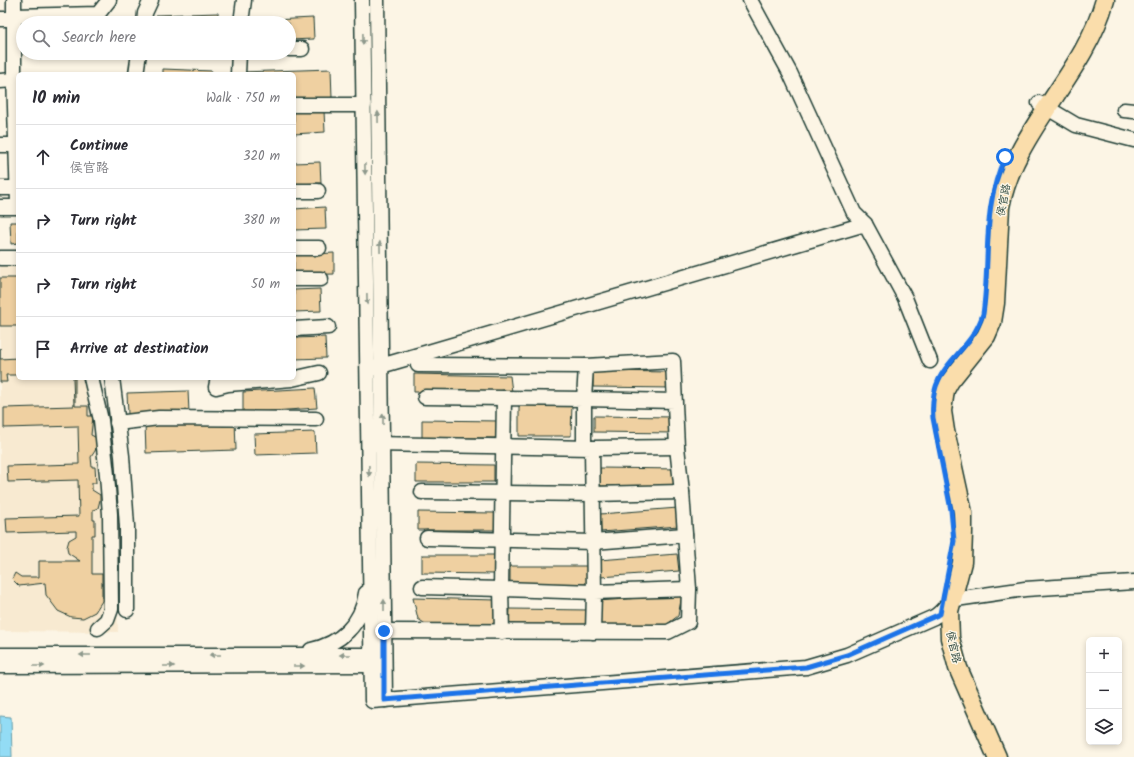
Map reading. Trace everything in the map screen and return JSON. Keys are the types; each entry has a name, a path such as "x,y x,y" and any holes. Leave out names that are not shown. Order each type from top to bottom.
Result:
{"main road":[{"name":"侯官路","path":"986,757 946,662 939,632 962,562 963,513 945,431 943,401 950,380 990,329 995,303 998,238 1003,194 1018,156 1080,36 1094,0"},
{"name":"侯官路","path":"1043,105 1089,40 1105,0"},
{"name":"侯官路","path":"946,607 958,668 997,757"}],"street":[{"path":"14,0 11,78 16,128"},
{"path":"42,16 98,14 109,0"},
{"path":"145,16 151,0"},
{"path":"242,16 244,0"},
{"path":"362,0 364,105 375,367"},
{"path":"377,0 375,367 376,444 384,631 378,660"},
{"path":"750,0 790,73 854,213 865,224 905,298 930,361"},
{"path":"0,19 14,17"},
{"path":"136,72 138,60"},
{"path":"238,72 239,60"},
{"path":"296,105 364,105"},
{"path":"1043,105 1076,125 1134,140"},
{"path":"0,145 16,138"},
{"path":"0,188 16,188"},
{"path":"296,191 318,191"},
{"path":"0,207 16,207"},
{"path":"375,367 865,224"},
{"path":"296,248 319,248"},
{"path":"0,258 16,258"},
{"path":"296,280 321,279"},
{"path":"296,329 328,327"},
{"path":"384,631 668,632 688,622 689,589 677,447 673,361 586,366 418,365"},
{"path":"586,366 584,400 592,494 594,592 593,632"},
{"path":"296,378 319,373"},
{"path":"91,380 101,420 110,514 111,609 107,620 98,628"},
{"path":"112,380 123,473 127,526 127,610"},
{"path":"218,380 216,387 228,384 279,380"},
{"path":"425,397 675,401"},
{"path":"502,632 501,589 504,398"},
{"path":"117,423 159,418 316,418"},
{"path":"376,444 677,447"},
{"path":"291,655 332,644 354,624 365,599 370,559 376,444"},
{"path":"107,475 123,473"},
{"path":"422,492 592,494 682,492"},
{"path":"427,538 593,542 685,535"},
{"path":"370,559 378,660 378,700 806,667 847,655 946,607 1025,589 1134,582"},
{"path":"422,587 594,592 689,589"},
{"path":"0,655 291,655 378,660"},
{"path":"0,666 378,660"}],"shaded area":[{"path":"16,265 16,380 94,380 114,475 118,632 0,631 0,266"}],"water":[{"path":"0,716 11,717 12,757 0,757"}],"building":[{"path":"218,13 218,16 157,15"},
{"path":"313,18 314,39 296,40 296,19"},
{"path":"15,22 16,22 16,51"},
{"path":"163,69 212,71 212,72 163,72"},
{"path":"331,69 332,98 296,100 296,72 241,72"},
{"path":"324,111 325,132 296,134 296,112"},
{"path":"320,162 321,183 296,184 296,163"},
{"path":"325,207 326,229 296,230 296,209"},
{"path":"10,222 16,222 16,243 11,244"},
{"path":"334,253 334,274 296,275 296,255"},
{"path":"0,278 16,278 16,326 0,326"},
{"path":"320,289 321,311 296,312 296,290"},
{"path":"325,337 326,358 296,359 296,338"},
{"path":"16,358 16,375 6,375 7,382 0,382 0,359"},
{"path":"593,371 673,372 673,388 593,387"},
{"path":"414,374 510,376 512,392 414,392"},
{"path":"73,380 75,380 75,406 88,406 88,416 93,416 91,435 95,437 98,442 91,457 92,467 95,467 96,483 92,483 92,490 100,495 98,508 93,510 95,535 92,535 92,574 102,574 102,601 95,612 83,618 71,617 58,611 46,595 45,583 19,586 12,579 15,573 21,577 39,577 39,561 80,561 68,553 67,547 69,540 76,536 76,531 7,533 6,518 79,516 78,480 8,482 7,466 79,464 78,426 4,428 4,408 74,406"},
{"path":"315,388 317,408 243,413 243,392"},
{"path":"188,391 189,412 128,414 127,393"},
{"path":"519,403 572,404 571,436 519,436"},
{"path":"594,416 674,417 674,433 594,432"},
{"path":"235,420 236,450 146,453 145,424"},
{"path":"422,420 500,421 500,438 422,438"},
{"path":"315,432 316,453 255,455 254,434"},
{"path":"416,464 494,465 494,482 416,482"},
{"path":"600,468 679,469 679,486 600,486"},
{"path":"678,508 679,526 601,532 600,514"},
{"path":"418,512 496,513 496,530 418,530"},
{"path":"677,554 679,571 601,577 599,560"},
{"path":"422,555 495,555 495,574 422,573"},
{"path":"510,566 588,566 588,584 510,583"},
{"path":"682,595 678,616 666,625 600,630 598,601"},
{"path":"413,598 497,600 496,628 430,627 418,619"},
{"path":"510,609 588,610 588,627 509,627"}],"route":[{"path":"384,631 384,700 806,667 847,655 940,614 954,541 951,510 933,418 932,405 934,391 941,374 980,326 986,299 989,209 996,177 1005,157"}]}
